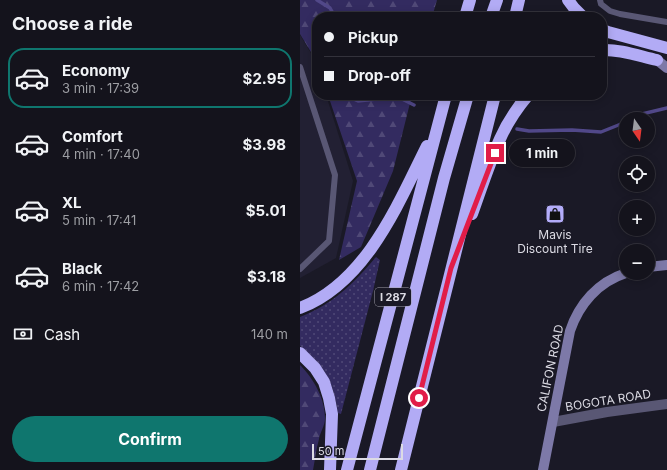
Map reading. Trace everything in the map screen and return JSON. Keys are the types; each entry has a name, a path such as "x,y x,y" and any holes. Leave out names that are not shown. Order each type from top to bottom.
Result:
{"highway":[{"path":"466,12 470,0"},
{"path":"493,12 496,0"},
{"path":"516,12 519,0"},
{"path":"568,0 578,12"},
{"path":"607,32 667,48"},
{"path":"607,50 620,51 662,61"},
{"name":"I 287","path":"347,470 445,100"},
{"path":"370,470 444,178 467,100"},
{"path":"401,470 494,100"},
{"path":"451,268 500,138 524,100"},
{"path":"300,308 326,294 345,278 361,261 378,239 439,123"},
{"path":"300,353 315,368 324,382 329,398 332,414 330,470"}],"street":[{"path":"662,61 667,68"},
{"path":"655,266 667,265"},
{"name":"CALIFON ROAD","path":"544,470 570,331 574,320 592,293 605,282 619,276"},
{"name":"BOGOTA ROAD","path":"553,422 607,412 667,404"}],"lane":[{"path":"600,0 602,4 610,11 667,22"},
{"path":"300,67 335,175 329,241 300,269"}],"shaded area":[{"path":"300,35 312,55 312,100 328,100 353,181 336,258 300,278"}],"green space":[{"path":"300,0 437,0 433,12 312,12 312,54 300,34"},
{"path":"330,100 411,100 393,171 361,247 339,260 357,181"},
{"path":"376,257 380,260 341,414 338,413 334,392 327,375 316,361 300,346 300,317 323,306 342,292"},
{"path":"300,365 318,390 324,411 325,421 318,443 313,470 300,470"}],"waterway":[{"path":"317,0 330,8 332,12"},
{"path":"356,100 367,100"},
{"path":"404,100 414,105"},
{"path":"650,112 667,108"},
{"path":"517,129 529,131 572,130 601,132 619,125"}],"place":[{"name":"Mavis Discount Tire","path":"555,214"}],"route":[{"path":"419,398 451,268 495,153"}]}
